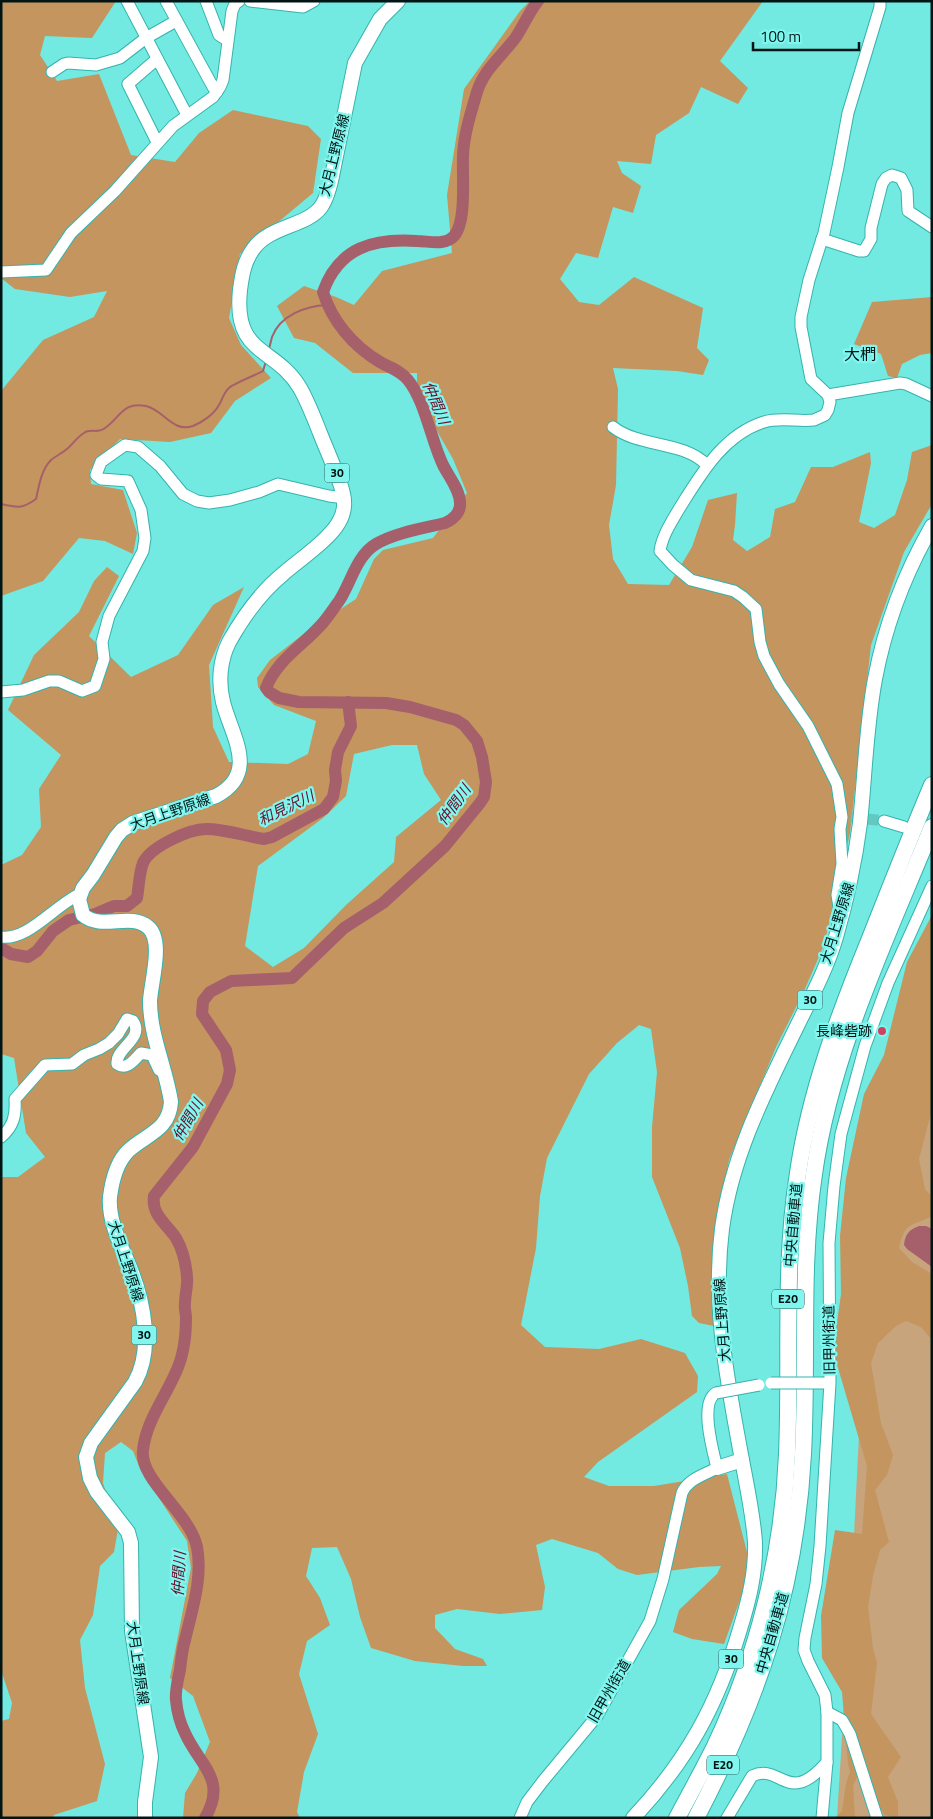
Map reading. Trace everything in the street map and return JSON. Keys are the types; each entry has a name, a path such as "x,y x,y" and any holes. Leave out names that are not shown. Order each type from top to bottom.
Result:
{"highway":[{"name":"中央自動車道","path":"677,1818 715,1745 734,1702 760,1625 771,1578 784,1500 787,1455 788,1290 793,1206 800,1160 814,1096 827,1051 850,988 932,785"},
{"name":"中央自動車道","path":"696,1818 747,1711 774,1634 785,1591 799,1500 804,1435 806,1248 809,1210 830,1096 854,1023 932,827"},
{"path":"706,1818 747,1711"}],"main road":[{"name":"大月上野原線","path":"145,1818 150,1757 132,1631 131,1543 128,1532 96,1492 90,1478 86,1457 91,1443 135,1382 143,1362 144,1328 140,1300 133,1273 114,1226 110,1209 110,1197 115,1173 122,1159 133,1147 159,1130 168,1117 171,1102 151,1016 151,992 157,949 153,932 136,922 100,923 93,921 83,915 80,901 122,830 133,823 216,796 233,781 240,766 240,753 223,703 220,686 221,668 228,646 253,606 266,590 333,530 343,512 344,498 338,476 304,394 289,374 257,348 248,338 242,324 239,299 244,266 255,246 263,238 310,215 321,207 334,171 355,63 380,19 398,1"},
{"name":"大月上野原線","path":"633,1818 650,1800 696,1738 719,1690 738,1638 751,1587 754,1559 752,1518 723,1347 719,1311 719,1264 726,1206 734,1172 747,1133 827,962 842,919 853,870 860,823 866,744 881,653 904,582 932,526"},
{"path":"717,1468 742,1460"}],"street":[{"path":"126,1 187,114"},
{"path":"166,1 212,87 217,92"},
{"path":"206,1 220,35 227,40"},
{"path":"1,272 46,270 71,233 115,191 157,142 187,114 213,97 223,80 232,11 235,4 239,1"},
{"path":"250,1 303,7 314,1"},
{"path":"842,919 836,895 842,864 840,829 846,817 837,784 808,726 779,684 764,656 760,642 756,609 734,591 691,580 673,565 660,550 671,522 707,465 735,437 768,421 809,420 821,417 830,406 828,395 811,379 800,322 809,280 822,239 848,113 880,7 880,1"},
{"path":"52,72 68,63 96,65 120,58 146,38 176,21"},
{"path":"157,142 128,84 158,59"},
{"path":"822,239 859,251 868,247 882,184 886,178 892,175 900,178 906,186 908,211 932,227"},
{"path":"828,395 900,383 932,396"},
{"path":"613,427 623,434 684,451 700,458 707,465"},
{"path":"1,692 23,690 49,681 59,682 82,692 95,686 104,659 102,642 109,616 143,551 145,538 140,510 128,481 101,479 96,475 101,462 125,445 138,447 160,466 183,494 198,501 209,503 230,500 259,492 278,484 344,498"},
{"path":"884,821 904,827"},
{"name":"旧甲州街道","path":"520,1818 527,1802 597,1716 650,1621 661,1586 684,1488 691,1481 717,1468 707,1413 710,1399 716,1393 771,1383 827,1383 829,1243 834,1186 842,1134 867,1038 888,983 932,886"},
{"path":"1,937 12,938 23,934 60,905 80,901"},
{"path":"1,1137 9,1131 16,1115 14,1099 45,1065 72,1064 84,1055 109,1043 118,1034 124,1021 128,1019 134,1021 135,1036 118,1057 117,1064 125,1067 131,1064 141,1053 152,1055 159,1071 165,1073"},
{"path":"822,1818 827,1762 827,1712 825,1695 804,1650 816,1584 820,1546 827,1383"},
{"path":"827,1712 842,1720 850,1734 878,1818"},
{"path":"727,1818 752,1776 764,1772 784,1781 801,1782 817,1773 827,1762"}],"shaded area":[{"path":"1,1 116,1 92,38 45,36 40,55 57,81 99,74 131,155 175,162 199,133 233,110 308,126 321,139 313,193 240,254 229,318 241,345 271,378 235,401 211,433 170,442 120,439 90,470 91,484 123,490 137,533 133,554 105,541 79,538 43,581 1,596 1,391 43,340 94,317 107,291 70,297 15,289 1,278"},
{"path":"530,1 763,1 720,61 748,88 738,104 701,87 689,113 656,135 651,164 617,161 622,173 641,186 633,213 613,207 598,258 576,253 560,279 579,302 599,305 634,277 703,308 697,348 709,360 703,375 677,371 613,368 618,389 616,485 609,525 613,559 628,584 669,585 692,547 708,500 737,493 733,540 747,551 770,537 775,509 795,502 811,467 833,467 870,452 871,463 859,522 874,528 895,515 907,480 912,452 932,445 932,504 904,552 871,645 850,833 824,945 776,1047 729,1160 712,1253 714,1326 699,1323 692,1316 680,1248 652,1177 652,1127 657,1072 651,1029 639,1025 617,1043 589,1074 547,1158 540,1196 536,1248 521,1325 545,1347 599,1349 641,1339 685,1353 698,1376 697,1392 598,1462 584,1477 609,1486 654,1486 727,1474 749,1560 746,1583 724,1644 692,1639 673,1632 679,1610 717,1574 721,1566 637,1575 618,1569 598,1553 552,1539 536,1545 545,1587 542,1610 500,1614 457,1609 435,1615 435,1628 455,1649 483,1659 487,1666 463,1666 415,1661 371,1648 360,1617 351,1579 337,1547 312,1548 306,1576 320,1598 330,1625 307,1641 299,1674 318,1734 304,1772 297,1812 300,1818 183,1818 185,1793 197,1773 210,1742 193,1696 170,1678 191,1568 187,1541 140,1469 133,1451 121,1442 105,1453 103,1483 118,1529 114,1552 100,1566 93,1615 80,1640 85,1688 105,1764 97,1801 54,1815 53,1818 1,1818 1,1721 9,1719 12,1703 1,1670 1,1177 18,1177 45,1157 26,1133 14,1058 1,1054 1,865 22,855 41,827 39,789 61,755 8,710 34,655 79,612 94,581 107,567 119,576 89,636 131,677 178,655 213,605 244,587 209,665 213,727 229,762 288,764 308,754 316,721 274,705 258,687 257,678 270,660 310,629 356,599 374,559 383,550 433,538 467,493 453,459 417,396 417,373 353,373 315,343 294,338 277,306 304,286 354,305 382,271 452,253 447,195 464,89 520,11","holes":["392,745 417,745 424,774 441,800 396,837 394,862 346,905 304,948 273,967 245,946 258,866 323,818 346,796 354,754"]},
{"path":"932,297 932,353 920,355 902,364 897,378 888,376 881,354 854,344 872,302"},
{"path":"932,915 932,1109 919,1159 925,1189 932,1197 932,1216 910,1226 901,1239 899,1248 912,1262 932,1274 932,1340 921,1327 906,1321 896,1326 878,1343 871,1363 881,1423 893,1455 887,1475 875,1490 889,1542 880,1550 868,1607 873,1648 877,1663 871,1714 901,1757 888,1777 898,1802 898,1818 885,1815 858,1775 853,1785 855,1818 835,1818 842,1811 846,1783 850,1772 842,1692 822,1658 821,1616 835,1530 862,1534 867,1466 833,1351 841,1294 840,1236 846,1178 864,1094 884,1055 907,962"},
{"path":"932,950 932,1818 837,1818 852,1575 871,1195"},
{"path":"919,1226 926,1226 932,1229 932,1267 904,1245 908,1233"}],"waterway":[{"name":"仲間川","path":"205,1818 214,1793 212,1782 209,1773 183,1729 176,1704 176,1689 182,1651 198,1582 197,1547 193,1534 149,1473 144,1461 143,1450 148,1430 156,1411 178,1368 184,1347 186,1325 187,1280 184,1257 176,1238 157,1214 154,1196 193,1147 227,1084 230,1070 226,1050 202,1014 203,1001 210,992 231,981 292,978 344,928 383,903 445,846 484,797 486,782 477,741 464,725 456,720 410,707 386,703 299,702 279,698 266,688 276,669 328,617 343,594 363,555 369,549 391,537 445,523 458,513 460,498 443,465 414,389 402,374 370,356 352,340 338,323 323,292 338,265 348,255 360,248 386,241 442,242 454,236 461,220 465,139 477,92 484,76 516,37 538,1"},
{"path":"269,349 276,329 287,317 311,307 327,305"},
{"path":"1,504 20,507 36,499 43,473 51,460 67,449 79,436 89,431 100,431 105,428 127,408 138,405 146,406 152,408 174,424 186,427 193,426 214,412 231,386 263,371 266,361"},
{"name":"和見沢川","path":"1,948 11,954 28,957 37,951 53,931 69,920 95,914 114,906 127,906 137,898 142,867 147,857 162,845 180,836 199,830 213,829 264,839 272,837 324,809 333,797 338,752 351,726 348,702"}],"tunnel":[{"path":"851,817 884,821"}],"place":[{"name":"長峰砦跡","path":"882,1031"}],"district":[{"name":"大椚","path":"860,354"}]}
